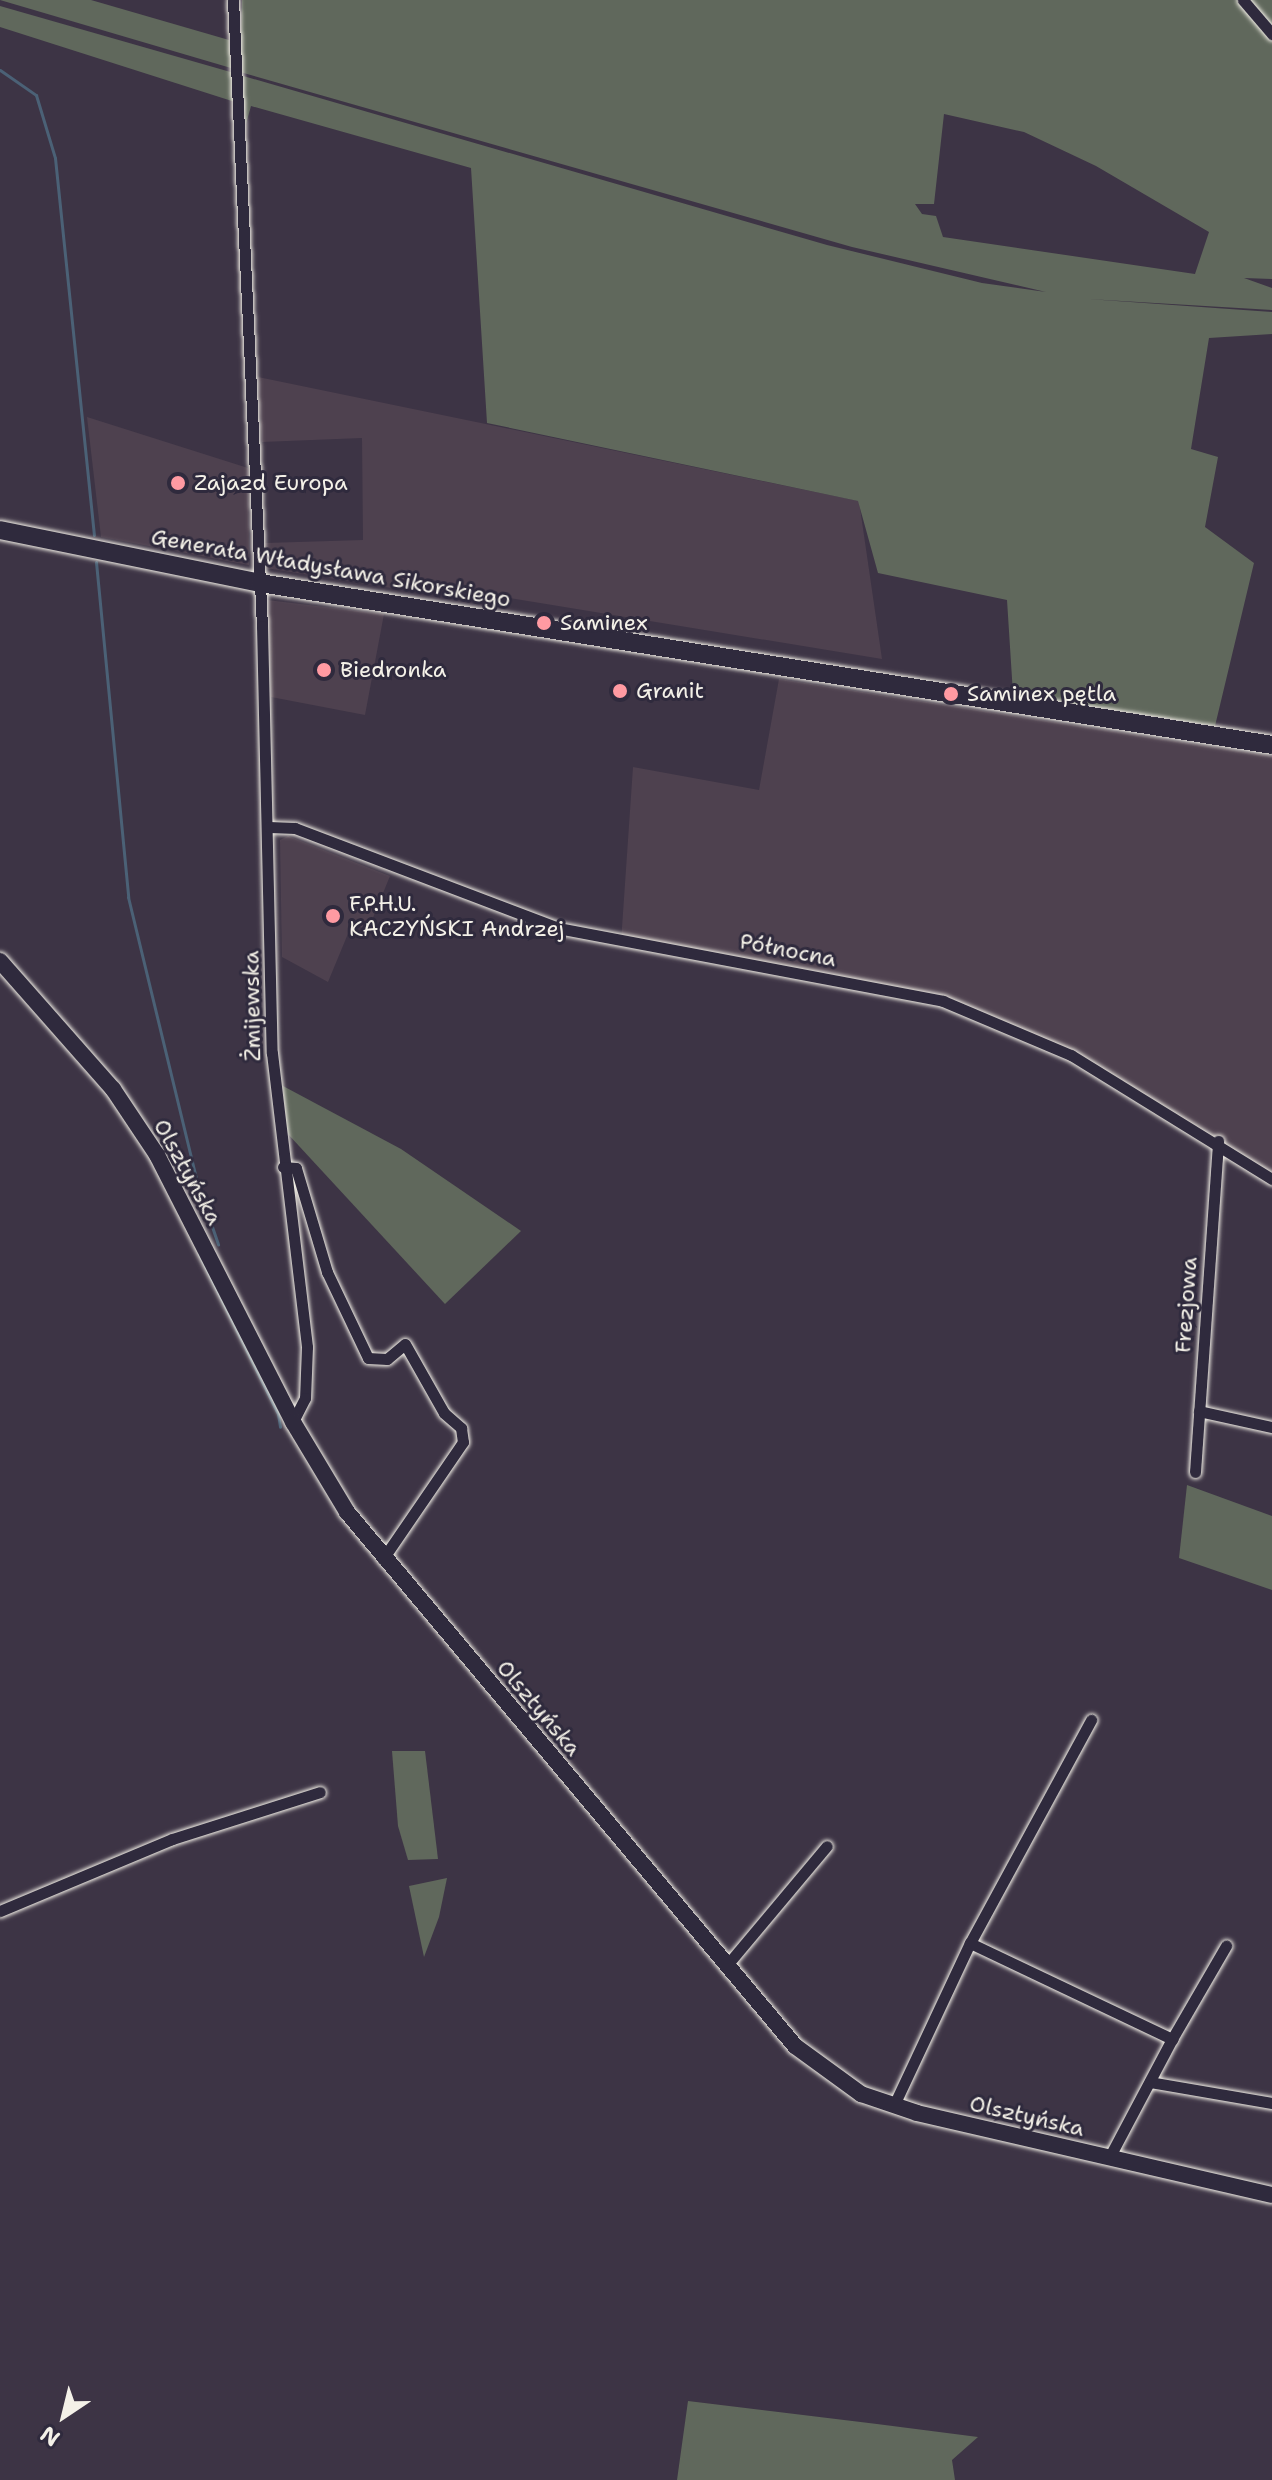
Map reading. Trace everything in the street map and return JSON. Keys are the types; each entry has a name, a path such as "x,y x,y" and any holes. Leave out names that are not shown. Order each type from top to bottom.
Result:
{"main road":[{"name":"Generała Władysława Sikorskiego","path":"0,530 260,583 1272,745"}],"street":[{"name":"Żmijewska","path":"233,0 260,583 269,827 272,1053 283,1167 307,1347 305,1398 293,1422"},
{"path":"1243,0 1272,34"},
{"name":"Północna","path":"269,827 295,828 558,928 943,1001 1071,1055 1218,1141 1272,1179"},
{"name":"Olsztyńska","path":"0,961 113,1089 157,1155 293,1422 331,1488 383,1559 811,2062 861,2094 894,2105 1272,2195"},
{"name":"Frezjowa","path":"1195,1472 1218,1141"},
{"path":"283,1167 296,1168 327,1272 368,1358 387,1359 405,1344 444,1413 461,1428 463,1442 383,1559"},
{"path":"1199,1411 1272,1427"},
{"path":"894,2105 970,1943 1091,1720"},
{"path":"0,1911 172,1839 320,1792"},
{"path":"727,1965 827,1846"},
{"path":"970,1943 1172,2039"},
{"path":"1109,2158 1226,1946"},
{"path":"1150,2082 1272,2103"}],"shaded area":[{"path":"0,0 91,0 229,40 231,68"},
{"path":"242,0 1272,0 1272,279 1244,278 1272,288 1272,310 1088,299 1272,312 1272,334 1209,338 1191,449 1218,457 1205,527 1254,563 1215,726 1013,694 1007,600 878,573 858,501 487,423 471,168 251,106 246,124 240,75 827,245 982,283 1046,292 852,247 240,72","holes":["944,114 1024,132 1096,166 1209,232 1195,274 943,237 936,216 922,214 915,204 934,204"]},
{"path":"0,6 234,73 235,102 0,27"},
{"path":"258,377 859,501 882,659 437,586 423,593 266,568 265,543 363,540 362,438 262,442"},
{"path":"87,417 248,468 249,565 101,537"},
{"path":"267,600 384,614 365,715 271,697"},
{"path":"779,679 1272,756 1272,1174 1070,1051 941,996 621,942 633,767 759,790"},
{"path":"288,836 390,876 368,930 352,924 328,982 282,957 280,840"},
{"path":"283,1086 401,1149 521,1231 445,1304 287,1133"},
{"path":"1187,1485 1272,1516 1272,1590 1179,1558"},
{"path":"392,1751 425,1751 438,1859 408,1860 398,1826"},
{"path":"447,1878 439,1917 424,1957 409,1886"},
{"path":"688,2401 978,2437 952,2460 955,2480 677,2480"}],"waterway":[{"path":"0,70 36,95 55,158 94,535"},
{"path":"96,562 128,897 197,1183 218,1244"},
{"path":"199,1254 278,1414 280,1427"}],"place":[{"name":"Zajazd Europa","path":"178,483"},
{"name":"Saminex","path":"544,623"},
{"name":"Biedronka","path":"324,670"},
{"name":"Granit","path":"620,691"},
{"name":"Saminex pętla","path":"951,694"},
{"name":"F.P.H.U. KACZYŃSKI Andrzej","path":"333,916"}]}
